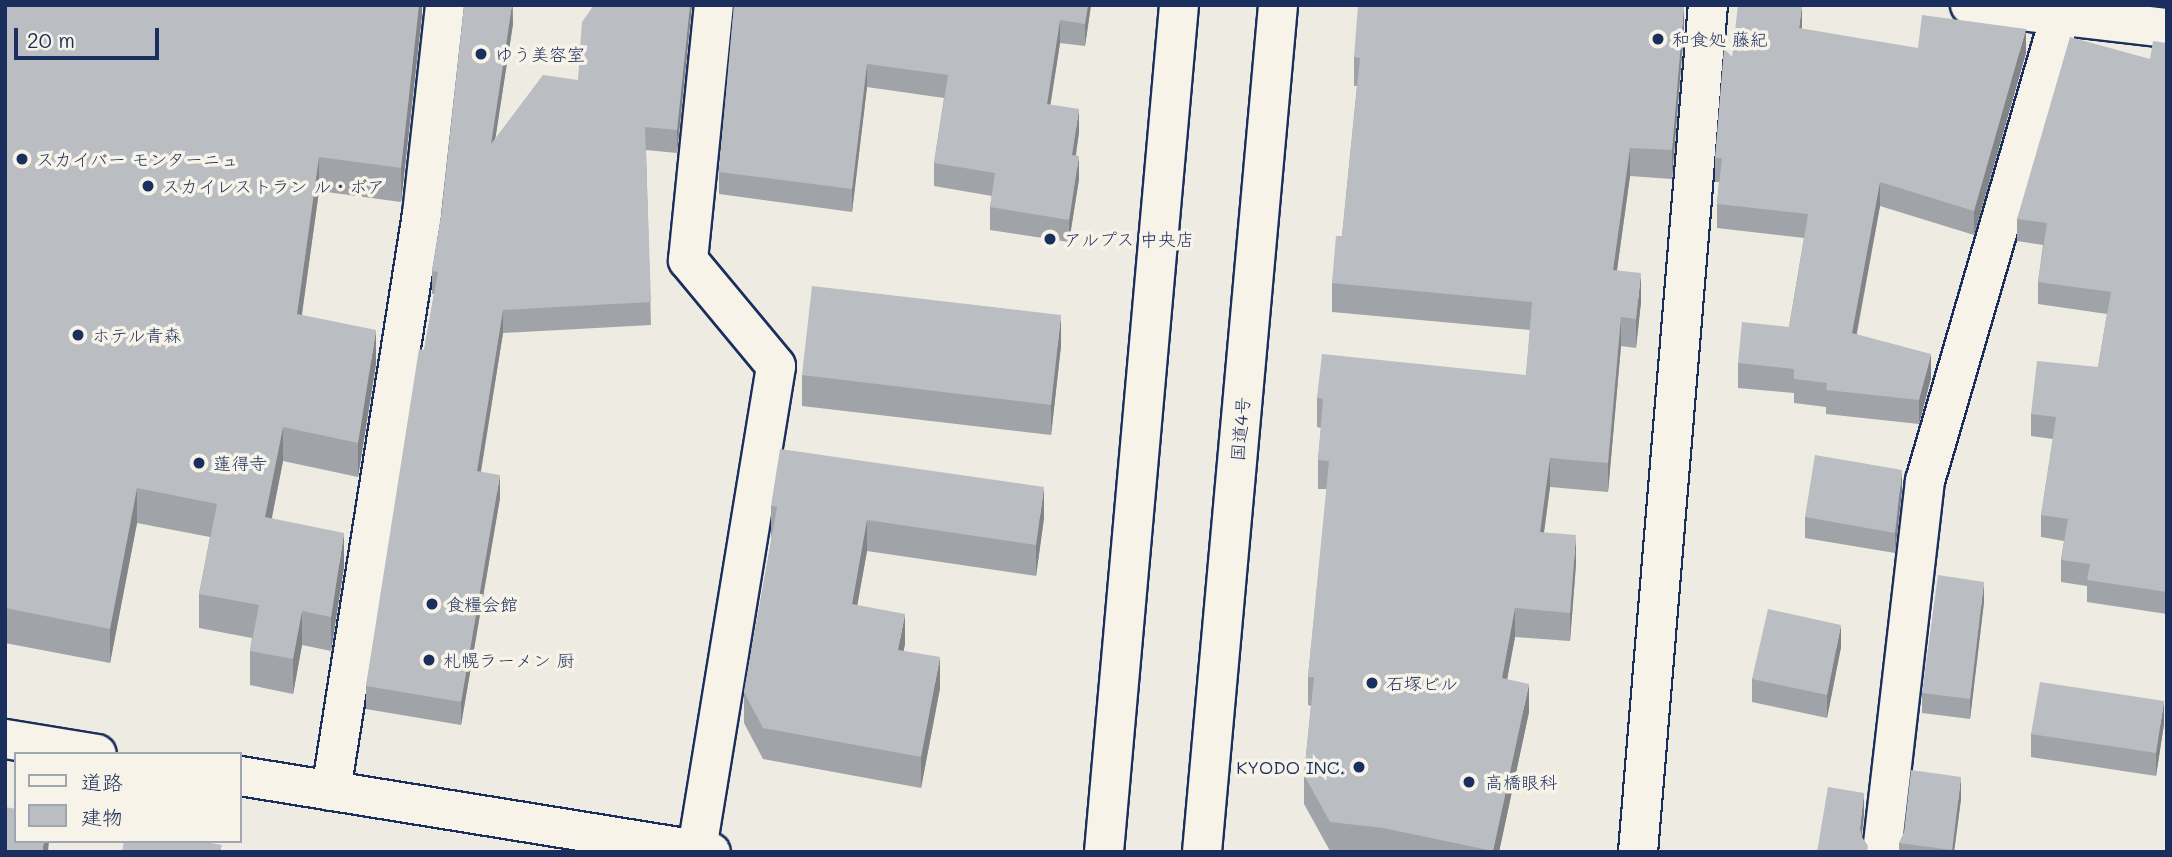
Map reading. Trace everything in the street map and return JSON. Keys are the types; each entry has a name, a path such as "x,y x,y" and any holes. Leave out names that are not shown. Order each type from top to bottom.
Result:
{"main road":[{"path":"331,791 422,214 445,5"},
{"path":"242,776 704,850 776,366 688,260 714,5"},
{"path":"1104,852 1179,5"},
{"name":"国道4号","path":"1202,852 1278,5"},
{"path":"1638,852 1708,5"},
{"path":"1970,5 2049,11 2167,28"},
{"path":"1882,852 1925,481 2049,11"},
{"path":"5,739 85,752"}],"building":[{"name":"ホテル青森","path":"5,5 419,5 401,168 319,157 297,314 376,330 358,443 283,427 265,517 344,533 331,617 302,611 293,659 250,651 259,605 199,594 217,504 137,488 110,629 5,608"},
{"path":"464,5 512,5 491,144 543,75 578,80 582,22 594,5 690,5 677,130 645,127 651,302 503,310 477,471 500,475 461,702 366,686 419,349 424,350 438,272 432,271 441,216"},
{"path":"734,5 1088,5 1085,24 1060,20 1047,104 1079,109 1072,155 1079,156 1069,220 990,207 995,173 934,163 948,75 867,64 852,189 719,172"},
{"path":"1358,5 1684,5 1672,150 1630,148 1613,270 1641,273 1636,319 1621,317 1608,463 1550,458 1540,532 1576,535 1570,613 1515,608 1502,678 1529,684 1493,851 1383,828 1330,822 1304,775 1314,677 1308,677 1329,461 1318,460 1323,399 1317,398 1322,354 1526,375 1532,302 1332,283 1336,236 1342,236 1360,58 1354,57"},
{"path":"1738,5 1802,5 1799,28 1918,48 1922,15 2026,29 1974,211 1880,182 1852,333 1931,354 1919,400 1826,390 1827,383 1794,379 1794,369 1738,363 1742,322 1789,327 1808,214 1717,204 1722,158 1715,158 1724,48 1732,57"},
{"path":"2070,37 2150,59 2153,41 2167,43 2167,592 2087,580 2090,564 2061,560 2068,519 2041,515 2056,417 2031,414 2037,361 2098,367 2111,292 2038,282 2047,223 2017,219"},
{"path":"812,286 1061,315 1051,405 802,375"},
{"path":"780,449 1044,487 1036,545 867,520 852,604 905,614 898,650 940,657 921,757 763,728 744,692 777,507 771,506"},
{"path":"1815,455 1902,470 1895,533 1805,517"},
{"path":"1938,575 1984,582 1970,699 1922,693"},
{"path":"1768,609 1841,625 1827,695 1752,679"},
{"path":"2040,682 2164,701 2156,753 2031,734"},
{"path":"1911,770 1961,777 1952,850 1899,843 1904,832"},
{"path":"1828,787 1864,793 1860,828 1868,846 1867,852 1817,852"},
{"path":"5,807 14,809 14,843 44,843 42,852 5,852"},
{"path":"124,843 222,845 220,852 122,852"}],"place":[{"name":"和食処 藤紀","path":"1658,39"},
{"name":"ゆう美容室","path":"481,54"},
{"name":"スカイバー モンターニュ","path":"22,159"},
{"name":"スカイレストラン ル・ボア","path":"148,186"},
{"name":"アルプス 中央店","path":"1050,239"},
{"name":"ホテル青森","path":"78,335"},
{"name":"蓮得寺","path":"199,463"},
{"name":"食糧会館","path":"432,604"},
{"name":"札幌ラーメン 厨","path":"429,660"},
{"name":"石塚ビル","path":"1372,683"},
{"name":"KYODO INC.","path":"1359,767"},
{"name":"高橋眼科","path":"1469,782"}]}
